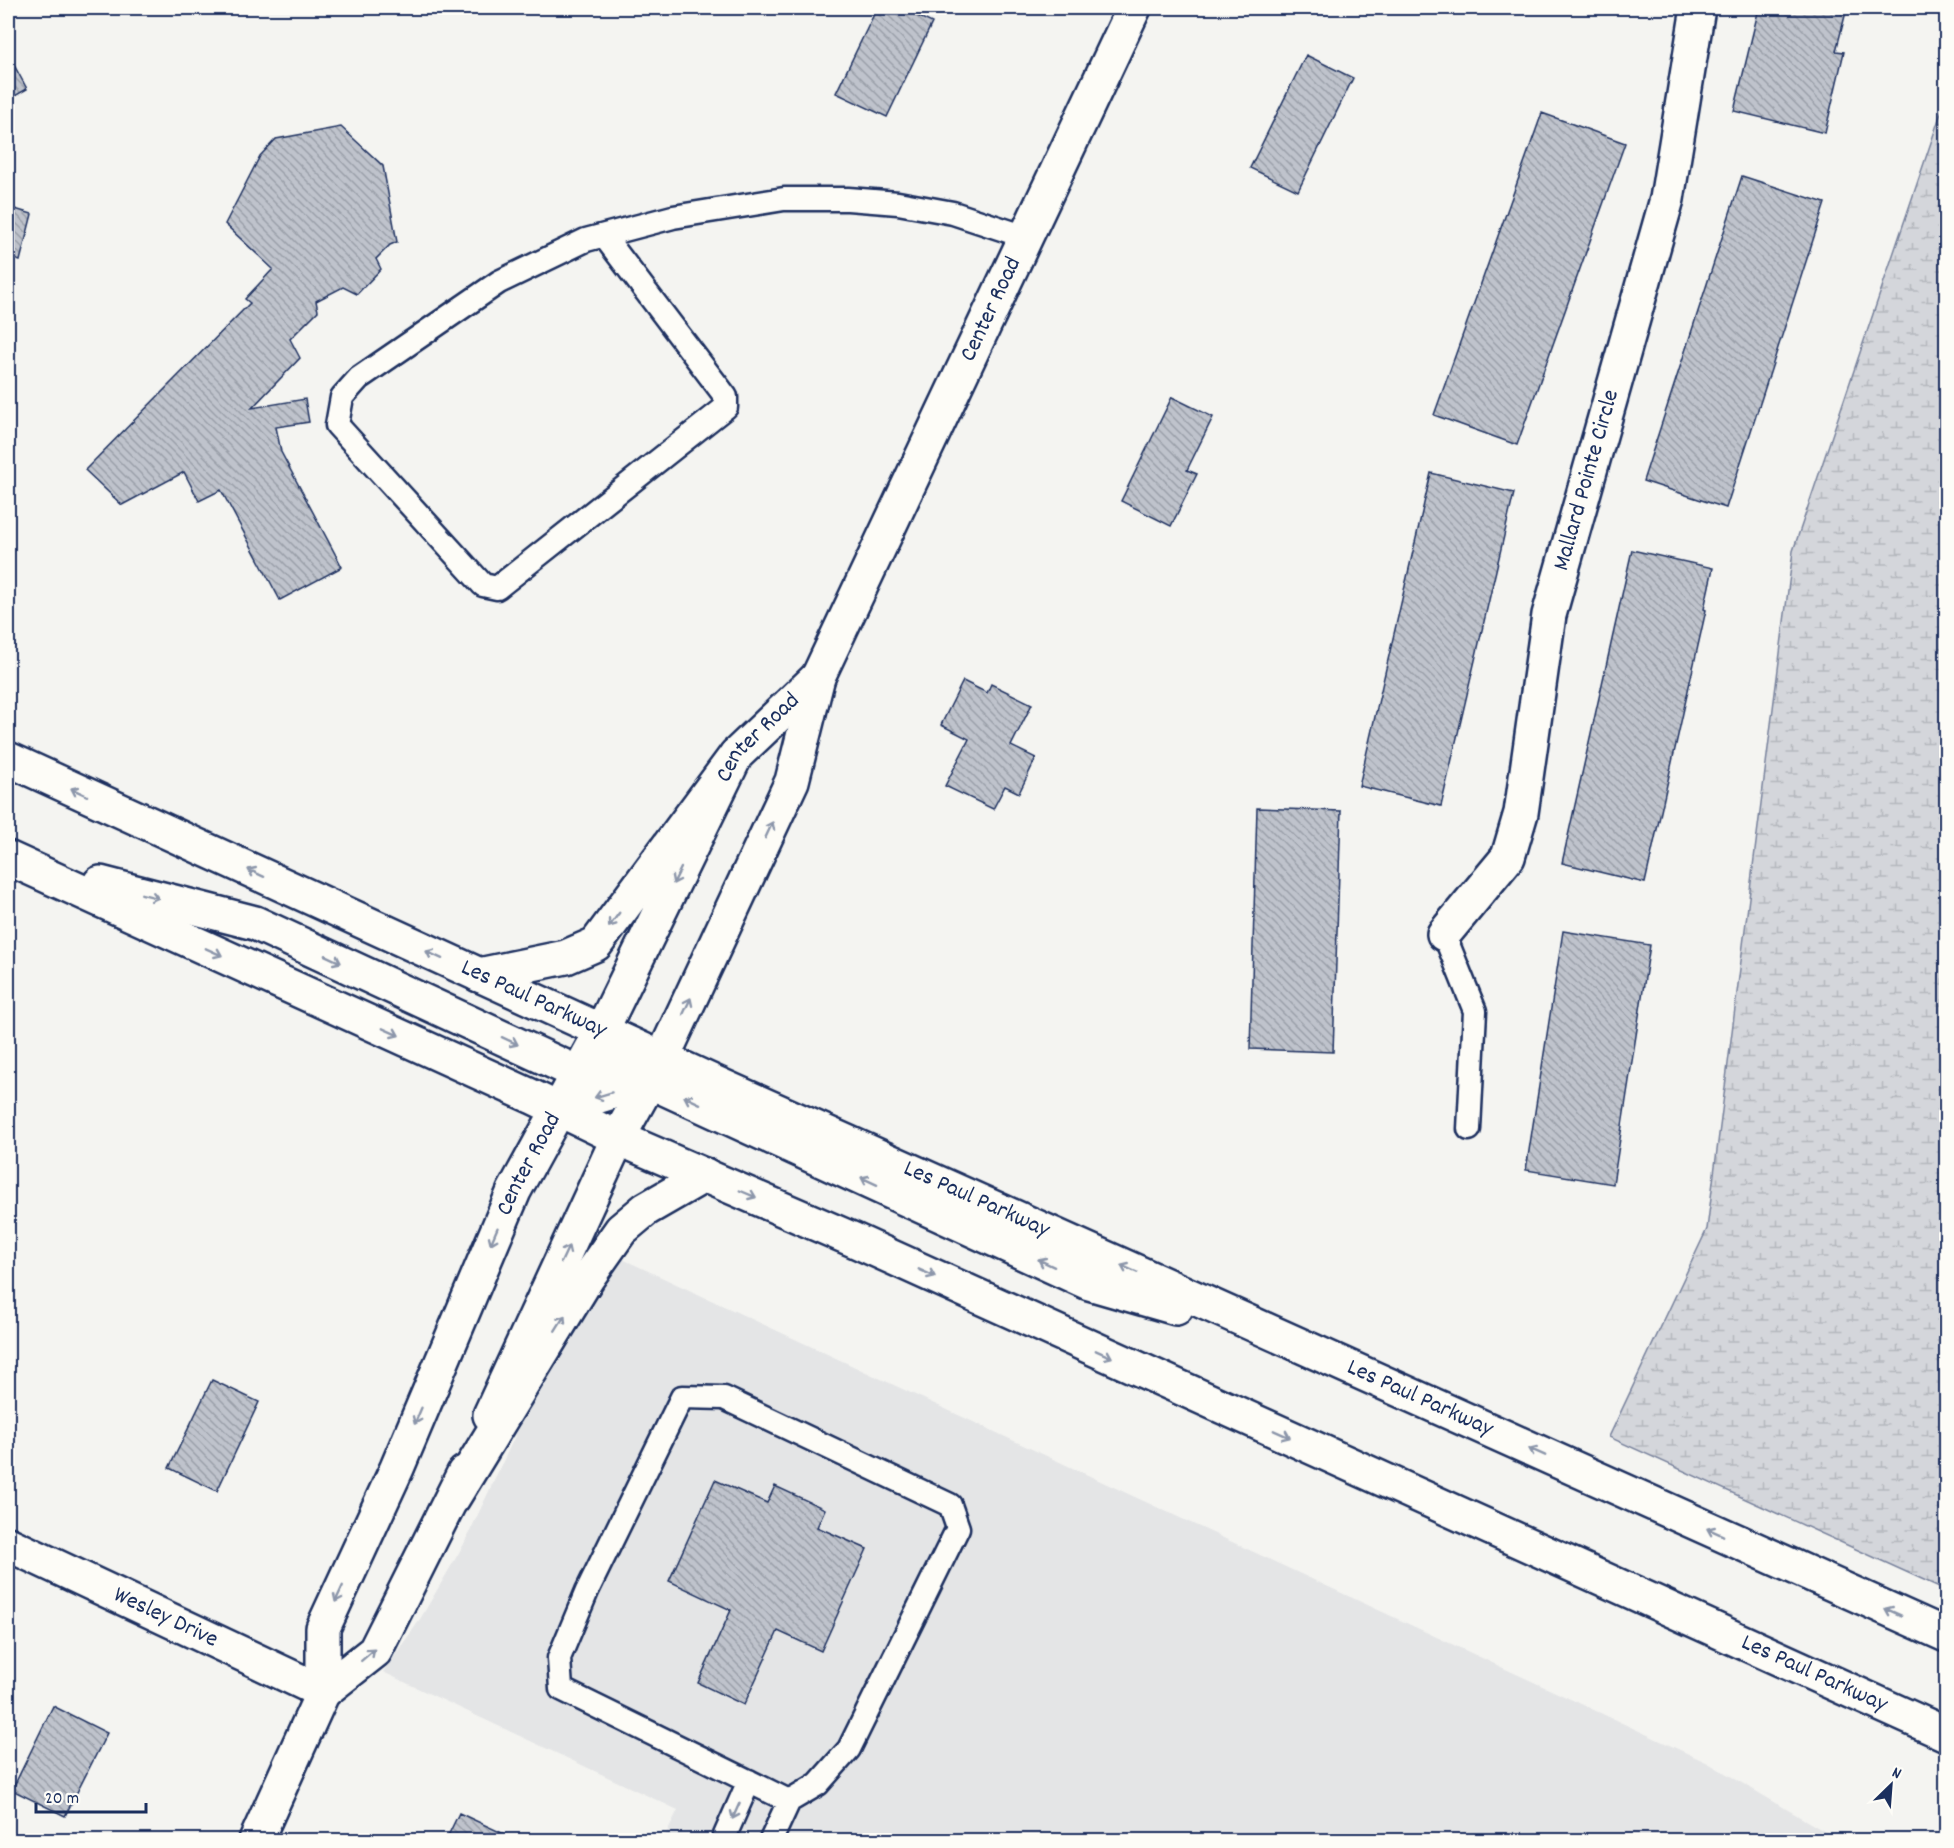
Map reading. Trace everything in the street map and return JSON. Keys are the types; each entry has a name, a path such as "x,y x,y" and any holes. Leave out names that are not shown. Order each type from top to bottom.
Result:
{"main road":[{"name":"Center Road","path":"323,1692 375,1651 453,1498 618,1137 655,1070 792,781 818,677 1134,8"},
{"name":"Mallard Pointe Circle","path":"1444,934 1508,857 1521,813 1549,615 1667,199 1698,8"},
{"name":"Center Road","path":"256,1840 323,1692 323,1628 397,1468 514,1191 601,1032 736,755 818,677"},
{"path":"479,975 566,957 596,944 736,755"},
{"name":"Les Paul Parkway","path":"8,759 601,1032 655,1070 1301,1346 1947,1635"},
{"path":"10,859 255,923 578,1073 655,1070"},
{"name":"Les Paul Parkway","path":"10,859 618,1137 854,1240 1947,1734"},
{"path":"557,1109 655,1070"},
{"path":"453,1498 588,1277 621,1230 646,1209 705,1175"},
{"name":"Wesley Drive","path":"8,1544 323,1692"}],"lane":[{"path":"604,236 726,397 726,407 496,588 483,585 337,425 342,397 359,378 500,282 586,240 673,217 784,199 848,199 898,203 953,213 1026,237"},
{"path":"1444,934 1475,1011 1469,1129"},
{"path":"771,1840 789,1801 818,1784 849,1749 958,1528 950,1505 896,1479 724,1398 682,1397 587,1591 559,1658 561,1689 789,1801"},
{"path":"723,1840 749,1781"}],"shaded area":[{"path":"618,1257 1708,1763 1839,1840 663,1840 678,1810 383,1672 419,1621 464,1544 524,1417 574,1328"}],"green space":[{"path":"1946,98 1946,1590 1609,1437 1707,1229 1793,551"}],"building":[{"path":"877,8 901,8 932,23 887,117 836,93"},
{"path":"1759,8 1847,8 1836,51 1844,52 1825,133 1734,111"},
{"path":"8,54 27,89 8,100"},
{"path":"1306,55 1353,78 1298,191 1250,168"},
{"path":"1542,113 1625,143 1517,445 1434,415"},
{"path":"341,127 383,166 397,242 390,245 376,259 381,269 357,294 343,287 316,301 318,311 290,339 300,358 252,408 305,399 309,422 276,427 281,452 342,567 280,600 221,490 199,501 184,472 122,505 85,470 250,303 245,299 273,269 225,224 260,156 276,139"},
{"path":"1742,176 1825,203 1726,508 1643,481"},
{"path":"8,207 32,214 20,261 8,257"},
{"path":"1172,397 1213,417 1187,470 1197,474 1171,526 1121,501"},
{"path":"1431,473 1514,493 1441,806 1359,786"},
{"path":"1632,550 1713,568 1704,609 1706,610 1645,883 1562,863"},
{"path":"963,681 987,693 991,684 1032,704 1011,746 1036,758 1019,793 1005,786 993,809 945,786 969,739 941,725"},
{"path":"1257,808 1341,811 1333,1052 1250,1049"},
{"path":"1563,931 1650,945 1613,1184 1526,1170"},
{"path":"212,1380 259,1402 217,1491 169,1468"},
{"path":"715,1480 767,1503 775,1486 825,1509 817,1527 867,1549 821,1651 778,1631 744,1705 698,1683 731,1610 669,1581"},
{"path":"53,1706 107,1733 65,1816 12,1790"},
{"path":"459,1813 513,1838 512,1840 446,1840"}]}
